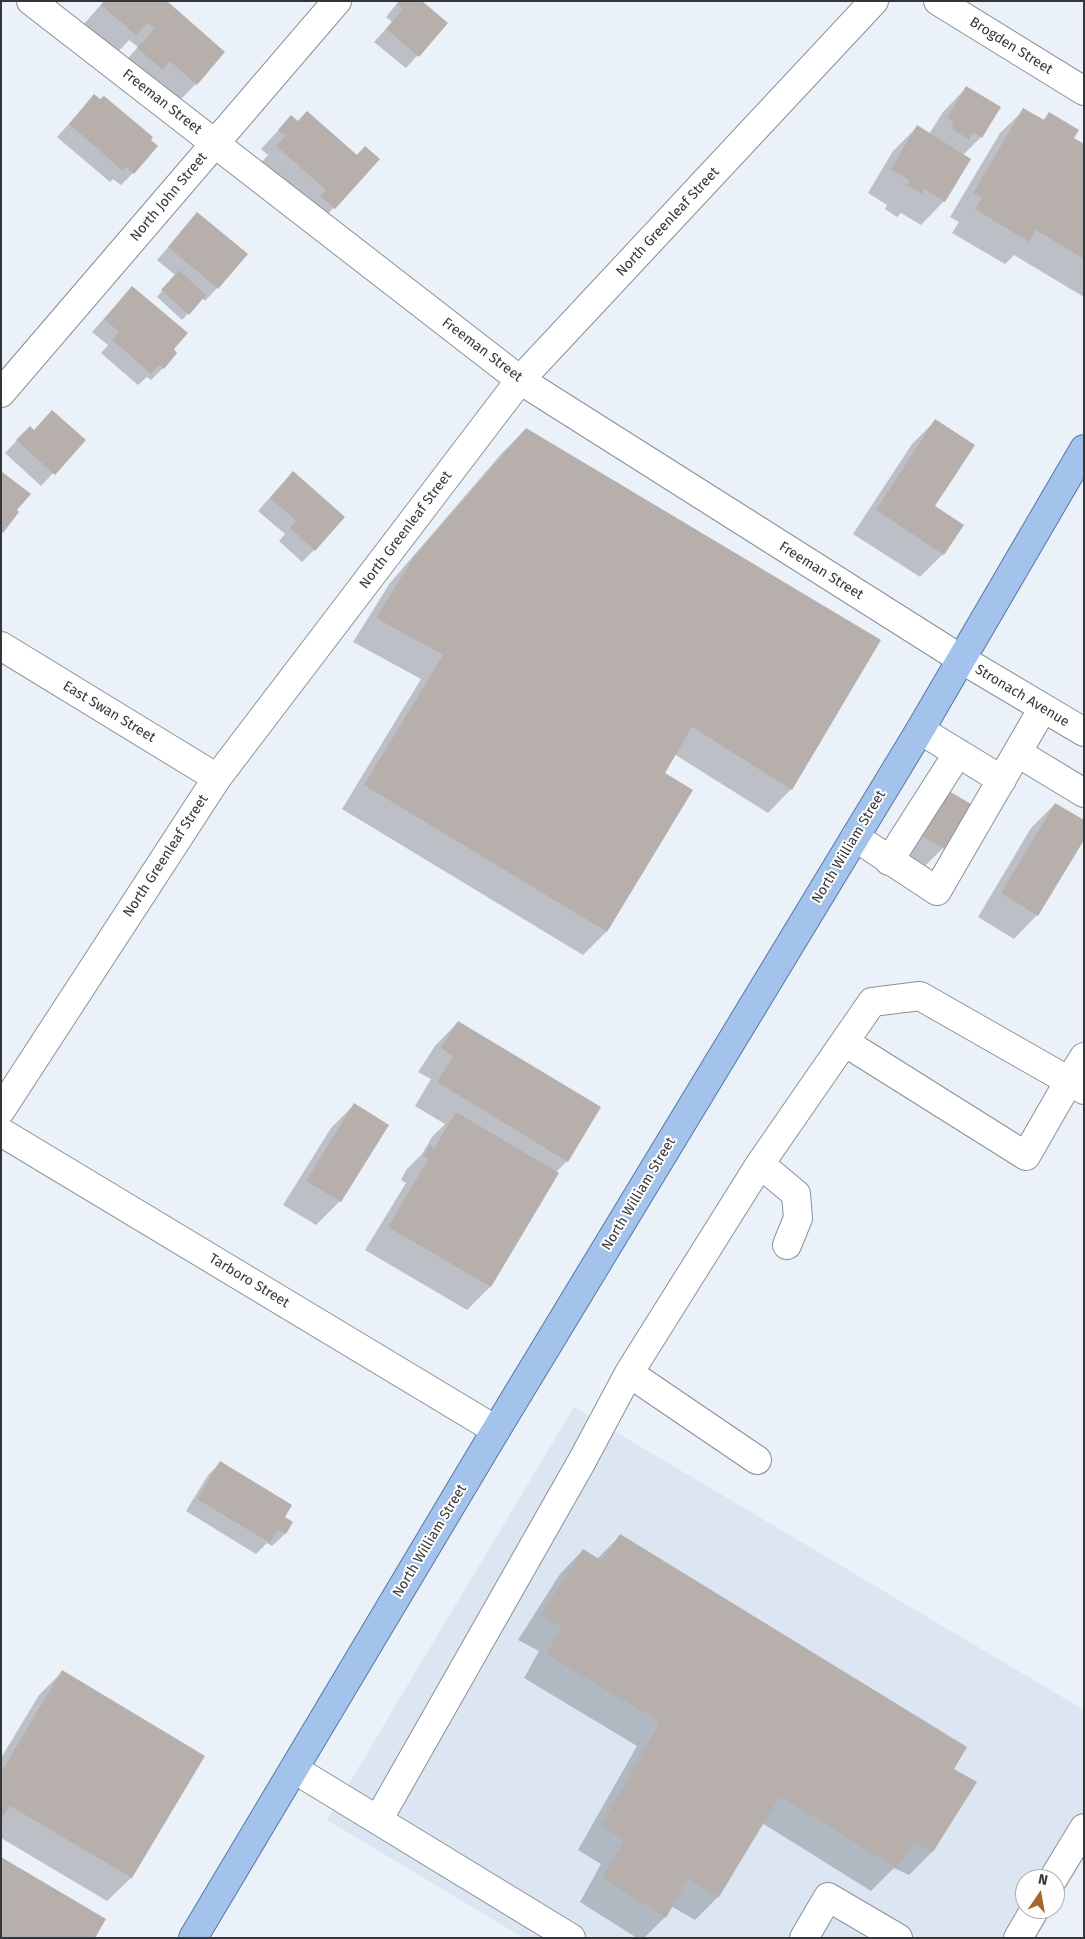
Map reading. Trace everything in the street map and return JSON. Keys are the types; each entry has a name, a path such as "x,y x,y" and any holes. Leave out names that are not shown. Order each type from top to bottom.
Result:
{"main road":[{"name":"North William Street","path":"193,1938 496,1430 920,730 1084,449"}],"street":[{"name":"Freeman Street","path":"31,1 520,380 961,660"},
{"name":"North John Street","path":"1,393 337,1"},
{"name":"North Greenleaf Street","path":"1,1110 216,778 520,380 874,1"},
{"name":"Brogden Street","path":"938,1 1084,91"},
{"name":"East Swan Street","path":"1,646 216,778"},
{"name":"Stronach Avenue","path":"961,660 1084,732"},
{"path":"855,837 937,891 1043,708"},
{"path":"920,730 1002,780"},
{"path":"889,861 958,753"},
{"path":"1018,753 1084,793"},
{"path":"378,1820 578,1469 629,1372 760,1164 872,1002 920,996 1077,1086"},
{"path":"846,1042 1026,1156 1077,1086 1084,1057"},
{"name":"Tarboro Street","path":"1,1132 496,1430"},
{"path":"760,1164 796,1194 798,1218 787,1244"},
{"path":"629,1372 757,1460"},
{"path":"294,1769 571,1938"},
{"path":"1059,1869 1084,1828"},
{"path":"804,1938 828,1897 898,1938"},
{"path":"1018,1938 1029,1919"}],"shaded area":[{"path":"574,1407 1084,1710 1084,1859 1065,1890 1065,1869 1015,1869 1015,1919 1048,1919 1037,1938 524,1938 327,1820"}],"building":[{"path":"104,1 167,1 225,52 197,85 170,61 163,70 137,48 155,28 148,23 136,35 101,5"},
{"path":"399,1 422,1 448,23 419,57 386,29 403,9 397,4"},
{"path":"966,86 1001,107 982,138 973,132 969,140 951,128 954,122 947,118"},
{"path":"94,94 100,99 104,96 153,137 151,140 158,146 134,174 126,167 123,171 69,124"},
{"path":"1023,108 1044,120 1049,112 1079,130 1074,138 1084,144 1084,259 1036,230 1029,242 975,209 982,198 973,193"},
{"path":"307,111 357,155 365,146 380,159 335,209 320,196 326,190 276,146 285,136 278,130 291,115 298,121"},
{"path":"917,125 971,159 945,202 924,189 922,194 907,185 910,181 891,169"},
{"path":"197,212 248,254 218,289 168,247"},
{"path":"179,270 206,295 189,315 161,290"},
{"path":"132,286 188,333 174,349 177,353 164,369 159,365 151,374 112,340 119,332 104,319"},
{"path":"52,410 86,440 55,475 16,440 30,426 34,430"},
{"path":"935,419 975,445 935,506 964,525 944,555 876,510"},
{"path":"526,428 881,640 792,790 692,727 665,773 693,790 607,932 364,785 443,655 376,618 413,558"},
{"path":"1,471 31,494 17,510 19,512 3,533 1,531"},
{"path":"293,471 345,517 315,551 290,528 296,521 270,498"},
{"path":"942,787 971,804 944,849 915,832"},
{"path":"1055,803 1084,820 1084,840 1038,916 1001,893"},
{"path":"458,1021 601,1107 568,1162 437,1082 453,1056 441,1048"},
{"path":"354,1103 389,1125 341,1202 306,1181"},
{"path":"456,1112 559,1173 491,1287 388,1227 428,1159 423,1156 430,1145 434,1148"},
{"path":"220,1461 292,1505 285,1517 293,1522 286,1534 278,1530 270,1543 197,1499"},
{"path":"620,1534 967,1747 954,1769 977,1782 933,1852 913,1843 896,1868 780,1796 719,1897 688,1879 666,1918 603,1878 624,1840 601,1826 660,1722 546,1654 562,1627 540,1616 583,1549 602,1561"},
{"path":"62,1670 205,1756 132,1878 10,1806 1,1819 1,1772"},
{"path":"1,1857 106,1919 95,1938 1,1938"}]}
